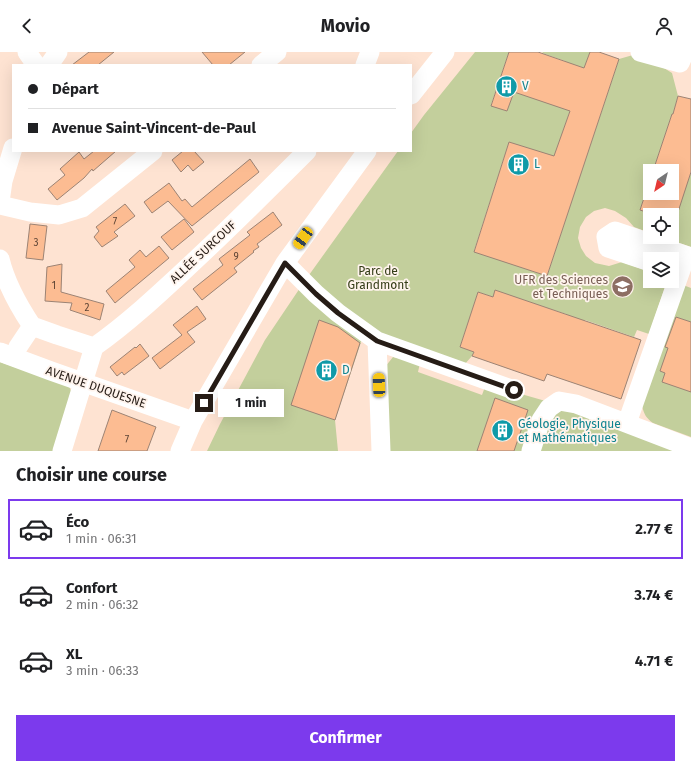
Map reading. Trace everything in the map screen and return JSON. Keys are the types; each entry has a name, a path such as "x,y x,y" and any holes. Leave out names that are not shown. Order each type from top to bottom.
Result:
{"street":[{"path":"27,52 35,64"},
{"path":"50,64 58,52"},
{"path":"262,64 278,52"},
{"path":"365,64 370,52"},
{"path":"412,94 446,52"},
{"path":"640,52 680,63 685,52"},
{"path":"0,202 3,181 12,151"},
{"path":"0,205 30,212 59,215 82,208 152,152"},
{"name":"ALLÉE SURCOUF","path":"94,348 174,280 264,195 305,152"},
{"path":"180,451 193,421 285,263 366,152"},
{"path":"643,260 608,248 606,237 615,231 656,252"},
{"path":"0,259 11,291 32,326 94,348 62,451"},
{"path":"285,263 316,294 338,313 377,341 514,390"},
{"path":"626,423 684,266"},
{"path":"7,355 18,347 32,326"},
{"path":"377,341 381,451"},
{"name":"AVENUE DUQUESNE","path":"7,355 193,421"},
{"path":"531,451 541,420 549,408 559,401 576,404 691,448"}],"green space":[{"name":"Parc de Grandmont","path":"475,52 509,52 491,105 507,111 525,58 565,61 542,53 590,52 550,169 509,142 474,251 547,276 619,59 640,53 672,73 678,96 673,114 655,164 643,164 643,200 640,210 643,211 643,230 634,227 626,218 615,211 605,208 594,211 586,217 580,227 578,238 581,248 586,256 595,263 609,266 622,262 643,270 643,288 665,288 649,334 637,330 634,337 585,320 583,327 564,321 566,314 495,291 493,297 478,292 460,347 474,352 464,365 363,336 335,420 338,451 207,451 265,340 304,282 397,152 412,152 412,132"},
{"path":"691,172 691,247 679,243 679,208"},
{"path":"683,285 691,288 691,437 653,423 646,416 642,406"},
{"path":"393,357 420,363 418,372 482,395 486,384 570,408 686,451 387,451 385,367"},
{"path":"0,362 69,386 73,396 54,451 0,451"}],"building":[{"path":"89,52 114,52 99,64 73,64"},
{"path":"202,52 245,52 230,64 212,64"},
{"name":"L","path":"509,52 538,52 584,68 590,52 599,52 619,59 547,276 474,252 509,142 554,156 570,111 514,92 507,111 491,106"},
{"path":"678,96 691,99 691,172 679,209 643,208 643,211 640,210 643,200 679,200 679,164 655,164"},
{"path":"79,152 84,159 93,152 115,152 93,171 92,169 84,178 57,200 48,189 65,175 60,169"},
{"path":"182,152 195,152 204,162 193,171 188,165 181,172 172,160"},
{"path":"250,159 259,172 192,226 168,201 152,213 144,202 169,183 182,201 185,199 192,207"},
{"path":"125,204 135,216 114,232 118,236 102,247 94,237 99,231 96,227"},
{"path":"273,212 282,225 257,244 259,247 234,268 237,272 202,300 193,289 223,265 219,259 250,235 247,232"},
{"path":"184,219 194,232 172,250 161,237"},
{"path":"30,224 47,226 43,260 26,258"},
{"path":"159,246 169,258 115,303 106,291 135,267 129,260 140,250 146,257"},
{"path":"62,264 61,292 104,304 100,320 70,310 72,303 45,301 47,267"},
{"path":"495,290 641,340 621,399 547,374 544,381 472,356 474,352 460,347 478,292 493,297"},
{"path":"197,306 206,319 187,332 195,342 160,369 152,358 182,335 173,325"},
{"path":"676,317 691,322 691,392 662,382 665,373 660,371 668,348 665,347"},
{"name":"D","path":"319,320 338,327 360,343 335,420 291,405"},
{"path":"140,344 149,356 124,375 122,372 117,376 110,367"},
{"name":"Géologie, Physique et Mathématiques","path":"495,398 528,410 514,451 477,451"},
{"path":"112,410 156,427 147,451 98,451"}],"place":[{"name":"V","path":"507,86"},
{"name":"L","path":"518,164"},
{"name":"UFR des Sciences et Techniques","path":"623,287"},
{"name":"D","path":"327,370"},
{"name":"Géologie, Physique et Mathématiques","path":"502,431"}],"route":[{"path":"204,403 285,263 316,294 338,313 377,341 514,390"}]}
